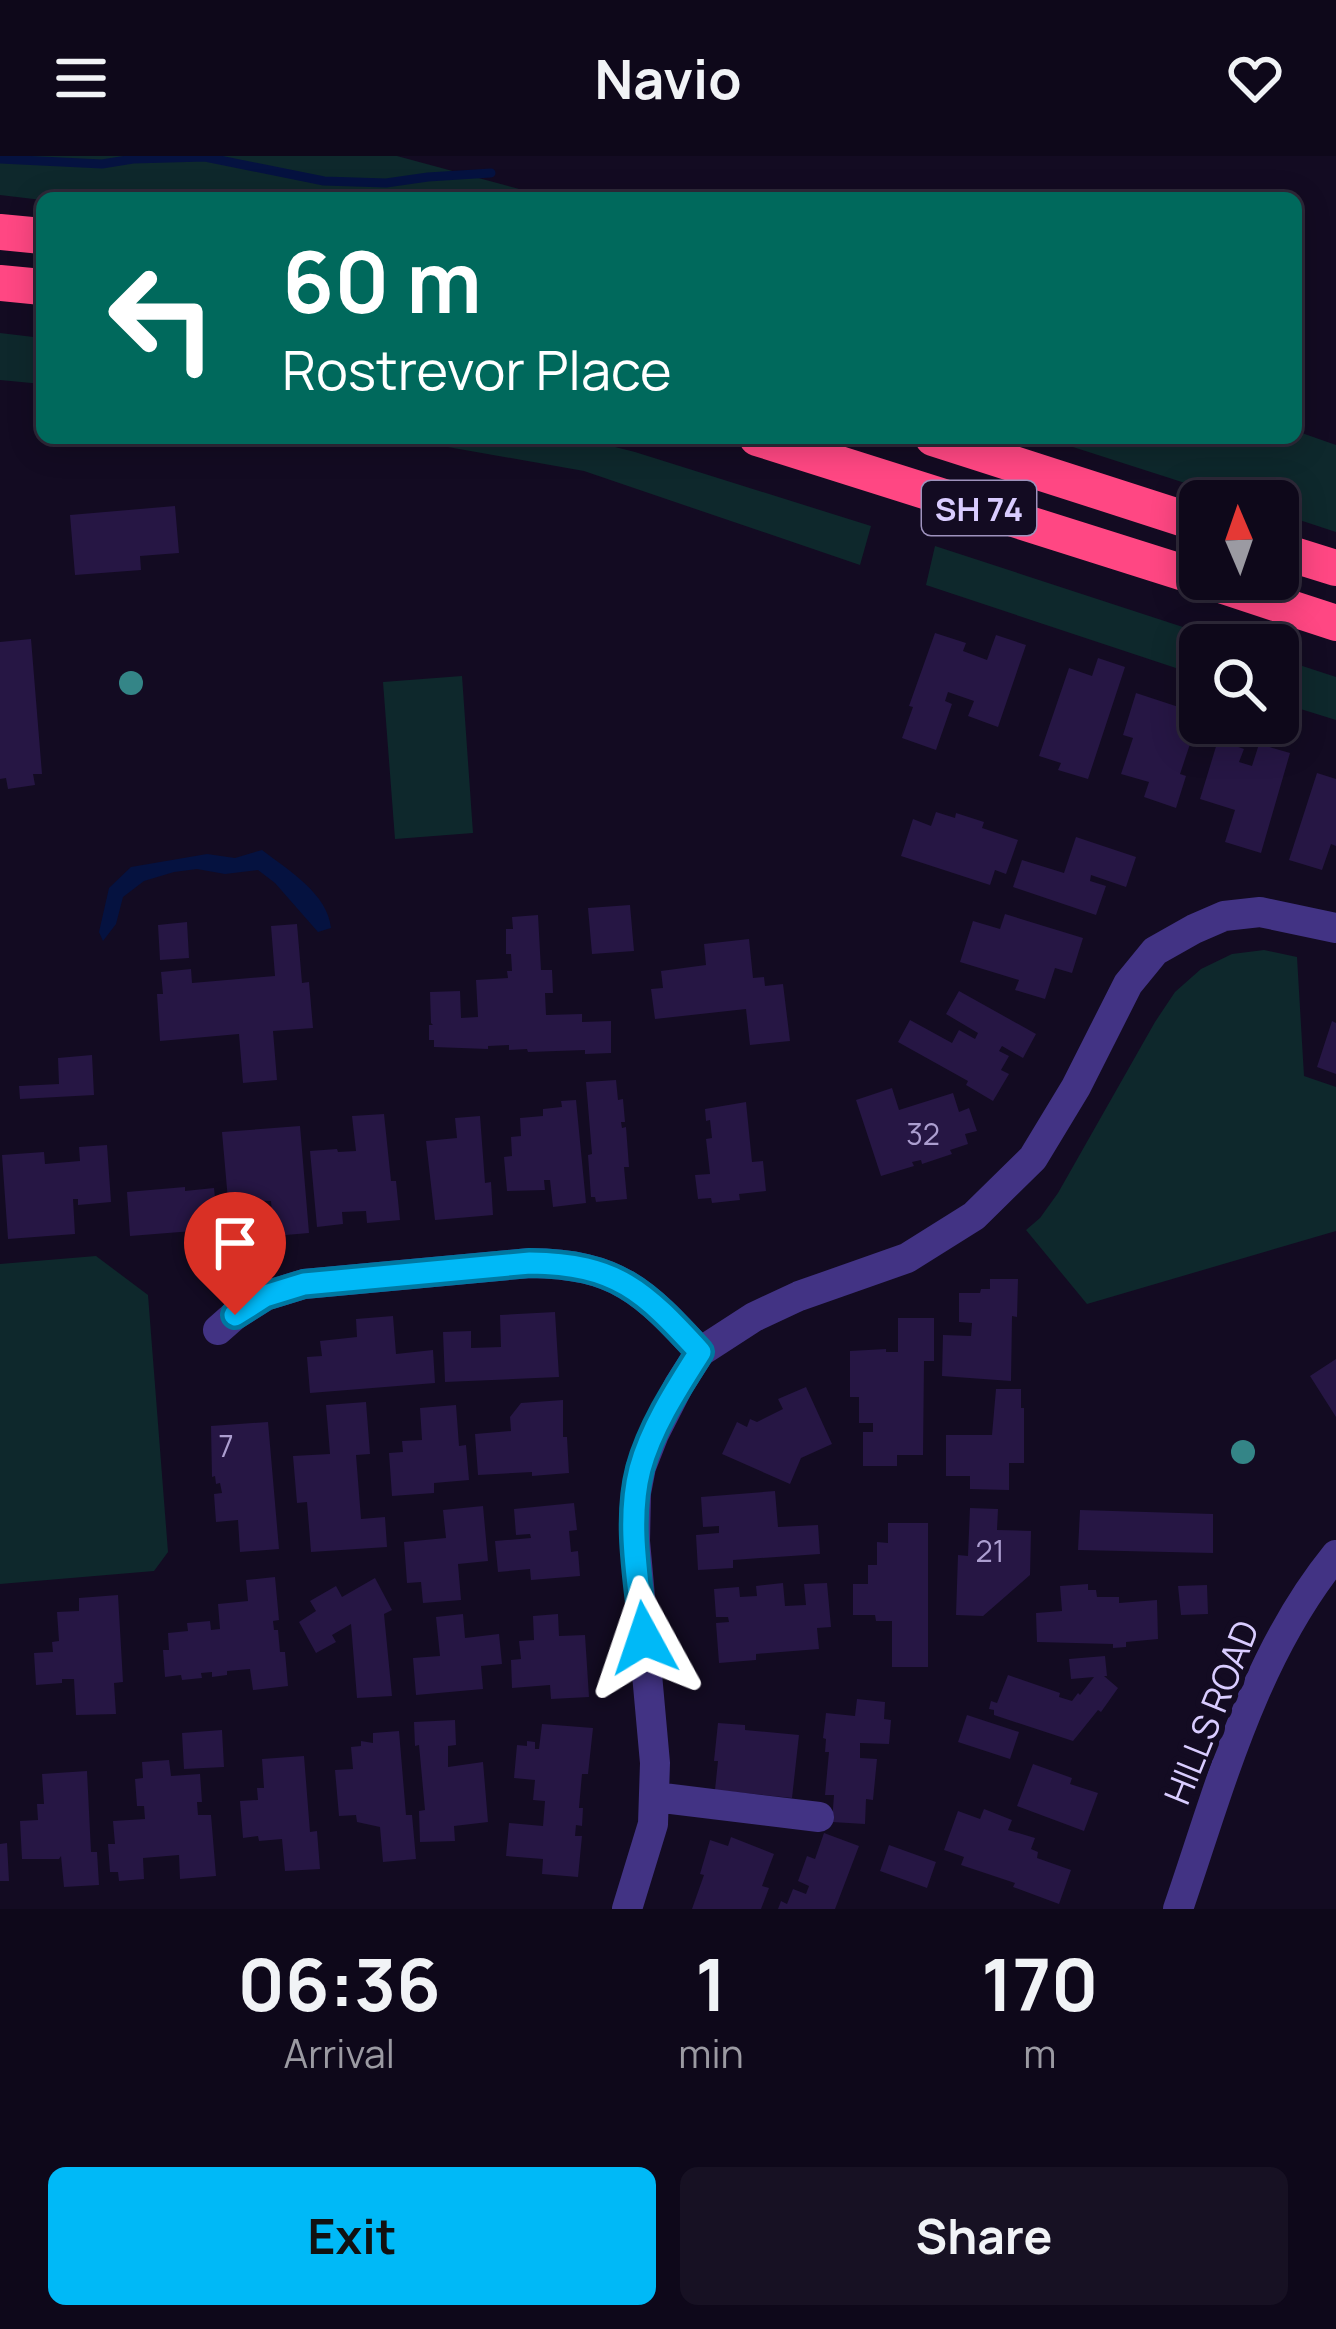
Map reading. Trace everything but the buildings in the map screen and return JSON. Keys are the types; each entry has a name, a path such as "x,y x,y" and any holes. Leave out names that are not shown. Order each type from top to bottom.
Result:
{"highway":[{"path":"0,232 36,235"},
{"path":"0,283 36,286"},
{"name":"SH 74","path":"776,444 1179,572"},
{"name":"SH 74","path":"952,444 1179,517"},
{"path":"1299,557 1336,568"},
{"name":"SH 74","path":"1265,600 1336,623"}],"street":[{"path":"627,1909 653,1824 656,1797 635,1541 636,1493 640,1467 654,1434 700,1352 754,1317 800,1296 908,1258 974,1216 1033,1158 1076,1087 1128,984 1155,951 1224,916 1260,912 1336,928"},
{"path":"218,1330 265,1296 304,1284 530,1263 564,1264 606,1273 634,1289 700,1352"},
{"name":"HILLS ROAD","path":"1178,1909 1252,1695 1288,1623 1336,1556"},
{"path":"656,1797 820,1817"}],"green space":[{"path":"0,156 397,156 530,192 36,192 36,199 0,195"},
{"path":"0,333 36,337 36,383 0,380"},
{"path":"1302,433 1336,445 1336,532 1299,520 1299,480 1179,481 1064,444 1302,444"},
{"path":"431,444 603,444 871,526 860,565 584,471"},
{"path":"935,546 1179,626 1179,669 926,585"},
{"path":"1299,665 1336,677 1336,720 1299,709"},
{"path":"462,676 473,833 395,839 383,682"},
{"path":"1264,950 1297,957 1304,1076 1336,1087 1336,1231 1087,1304 1026,1230 1058,1193 1175,992 1201,969 1232,954"},
{"path":"96,1256 148,1295 168,1552 154,1571 0,1584 0,1264"}],"shaded area":[{"path":"262,850 315,894 331,928 318,932 258,870 225,874 197,869 144,881 123,897 116,924 103,941 99,932 109,888 131,867 207,854 235,858"}],"waterway":[{"path":"0,159 102,164 205,157 324,181 386,183 491,173"}],"route":[{"path":"235,1315 265,1296 304,1284 530,1263 606,1273 656,1306 700,1352 666,1409 640,1467 634,1514 644,1638"}]}
